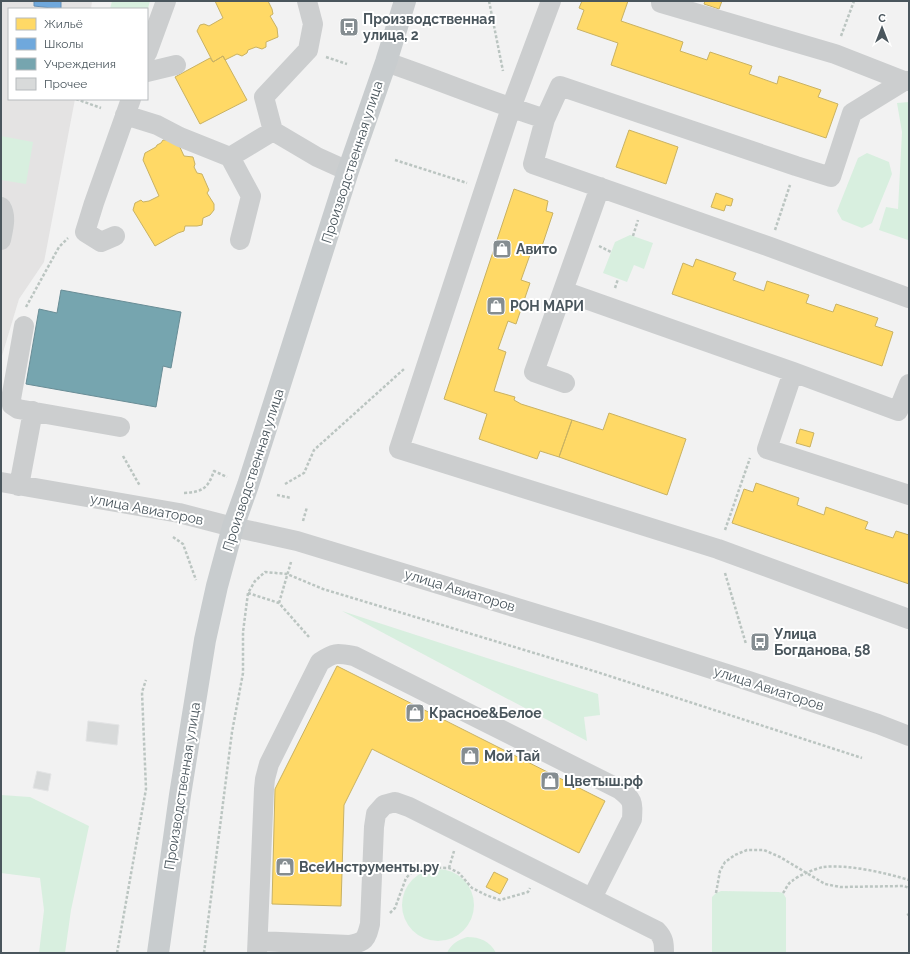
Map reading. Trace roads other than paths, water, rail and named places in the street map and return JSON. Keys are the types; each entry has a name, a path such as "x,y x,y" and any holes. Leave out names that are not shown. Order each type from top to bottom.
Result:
{"main road":[{"name":"Производственная улица","path":"158,953 181,788 205,640 217,586 233,527 248,485 348,171 386,62 405,1"}],"street":[{"path":"148,50 166,1"},
{"path":"307,1 313,24 308,50 264,97 273,131 317,157 348,171"},
{"path":"551,1 511,108 398,449 718,549 909,619"},
{"path":"661,1 661,3 835,54 906,81"},
{"path":"386,62 545,119"},
{"path":"148,72 176,65"},
{"path":"906,81 852,113 831,177 560,86 545,119 534,164 770,247 909,298"},
{"path":"115,236 101,242 85,232 128,107 180,137 230,157 251,196 240,240"},
{"path":"230,157 273,131"},
{"path":"565,383 534,372 600,188"},
{"path":"1,207 4,212 5,219 1,240"},
{"path":"563,291 793,372 898,411 909,384"},
{"path":"24,319 11,399 12,405 18,409 120,427"},
{"path":"793,372 767,449 909,495"},
{"path":"10,484 33,411"},
{"name":"улица Авиаторов","path":"10,484 180,513 233,527 297,541 596,632 772,688 909,736"},
{"path":"592,898 632,819 632,805 629,796 619,789 354,656 338,653 328,656 320,662 266,772 264,789 258,947 349,945 360,943 367,937 370,924 374,827 376,814 384,806 395,802 415,810 657,931 663,939 664,953"}],"place":[{"name":"Производственная улица, 2","path":"349,27"},
{"name":"Авито","path":"502,249"},
{"name":"РОН МАРИ","path":"496,306"},
{"name":"Улица Богданова, 58","path":"760,642"},
{"name":"Красное&Белое","path":"415,713"},
{"name":"Мой Тай","path":"470,756"},
{"name":"Цветыш.рф","path":"550,781"},
{"name":"ВсеИнструменты.ру","path":"285,867"}]}
